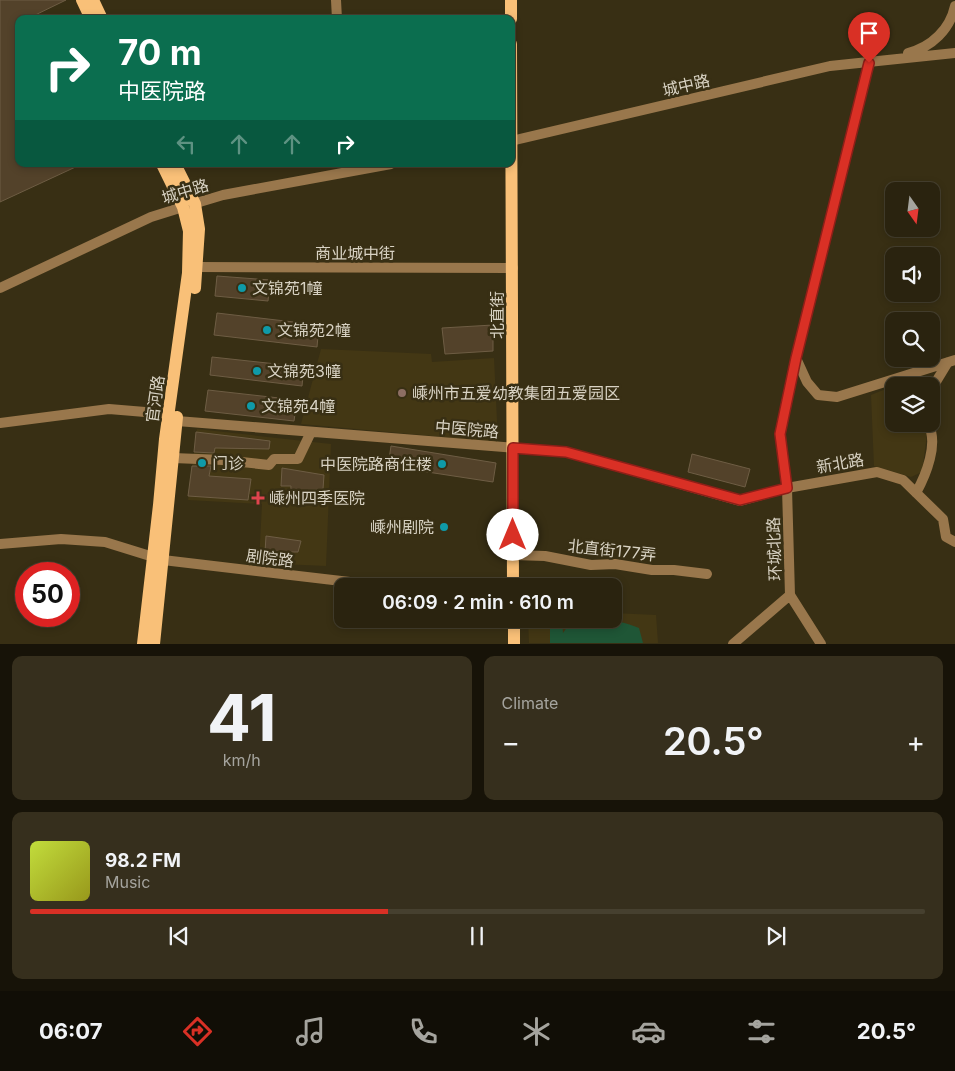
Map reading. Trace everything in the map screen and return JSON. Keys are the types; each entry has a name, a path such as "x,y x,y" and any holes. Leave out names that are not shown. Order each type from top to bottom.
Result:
{"main road":[{"path":"82,0 89,15"},
{"path":"93,0 100,15"},
{"path":"511,0 511,15"},
{"name":"官河路","path":"154,644 158,559 188,273 190,231 189,205 164,167"},
{"name":"官河路","path":"143,644 158,559 172,458 173,417 197,267 199,229 176,167"},
{"name":"北直街","path":"512,167 514,578"},
{"path":"514,628 514,644"}],"street":[{"path":"336,0 337,15"},
{"path":"869,63 919,51 939,37 952,19 955,6"},
{"path":"869,63 955,53"},
{"name":"城中路","path":"515,140 830,66 869,63"},
{"name":"环城北路","path":"790,595 787,488 780,434 796,358 869,63"},
{"path":"329,176 330,167"},
{"name":"城中路","path":"0,288 151,217 223,195 376,167"},
{"name":"商业城中街","path":"197,267 513,268"},
{"path":"796,358 806,382 818,395 837,398 951,361"},
{"path":"940,377 951,361"},
{"name":"中医院路","path":"0,423 109,409 311,432 566,452 740,500 787,488"},
{"path":"172,458 223,460 269,465 274,459 298,459 311,432"},
{"path":"916,493 929,464 932,443 931,432"},
{"name":"新北路","path":"787,488 877,472 903,480 943,519 946,536 955,542"},
{"name":"剧院路","path":"0,544 61,539 105,542 158,559 334,580"},
{"name":"北直街177弄","path":"513,555 545,556 591,565 615,564 652,570 674,570 707,574"},
{"path":"733,644 790,595 821,644"}],"shaded area":[{"name":"嵊州市五爱幼教集团五爱园区","path":"321,349 431,354 432,362 494,358 498,442 301,424"},
{"path":"885,389 885,432 927,432 922,472 911,477 874,466 871,395"},
{"name":"嵊州四季医院","path":"197,429 331,444 326,566 259,563 262,504 188,500"},
{"path":"622,613 656,615 658,643 529,643 528,628 622,628"}],"green space":[{"path":"622,622 639,628 643,643 550,643 550,628 563,628 563,633 566,628 622,628"}],"building":[{"path":"0,0 66,0 35,15 15,15 15,167 76,167 0,202"},
{"name":"文锦苑1幢","path":"217,276 270,280 268,301 215,296"},
{"name":"文锦苑2幢","path":"217,313 319,325 317,347 214,335"},
{"path":"493,325 493,351 445,354 442,328"},
{"name":"文锦苑3幢","path":"212,357 304,367 302,386 210,375"},
{"name":"文锦苑4幢","path":"208,390 297,400 294,421 205,411"},
{"path":"196,432 270,441 269,449 215,448 214,453 194,452"},
{"name":"中医院路商住楼","path":"391,446 496,463 493,482 388,466"},
{"path":"692,454 750,469 745,487 688,472"},
{"path":"192,466 211,466 209,476 251,479 248,500 188,496"},
{"name":"门诊","path":"282,468 324,475 323,489 308,490 305,501 290,499 291,486 281,486"},
{"path":"266,536 301,541 298,552 265,552"}],"place":[{"name":"文锦苑1幢","path":"242,288"},
{"name":"文锦苑2幢","path":"267,330"},
{"name":"文锦苑3幢","path":"257,371"},
{"name":"嵊州市五爱幼教集团五爱园区","path":"402,393"},
{"name":"文锦苑4幢","path":"251,406"},
{"name":"门诊","path":"202,463"},
{"name":"中医院路商住楼","path":"442,464"},
{"name":"嵊州四季医院","path":"258,498"},
{"name":"嵊州剧院","path":"444,527"}],"route":[{"path":"513,535 513,448 566,452 740,500 787,488 780,434 796,358 869,63"}]}
